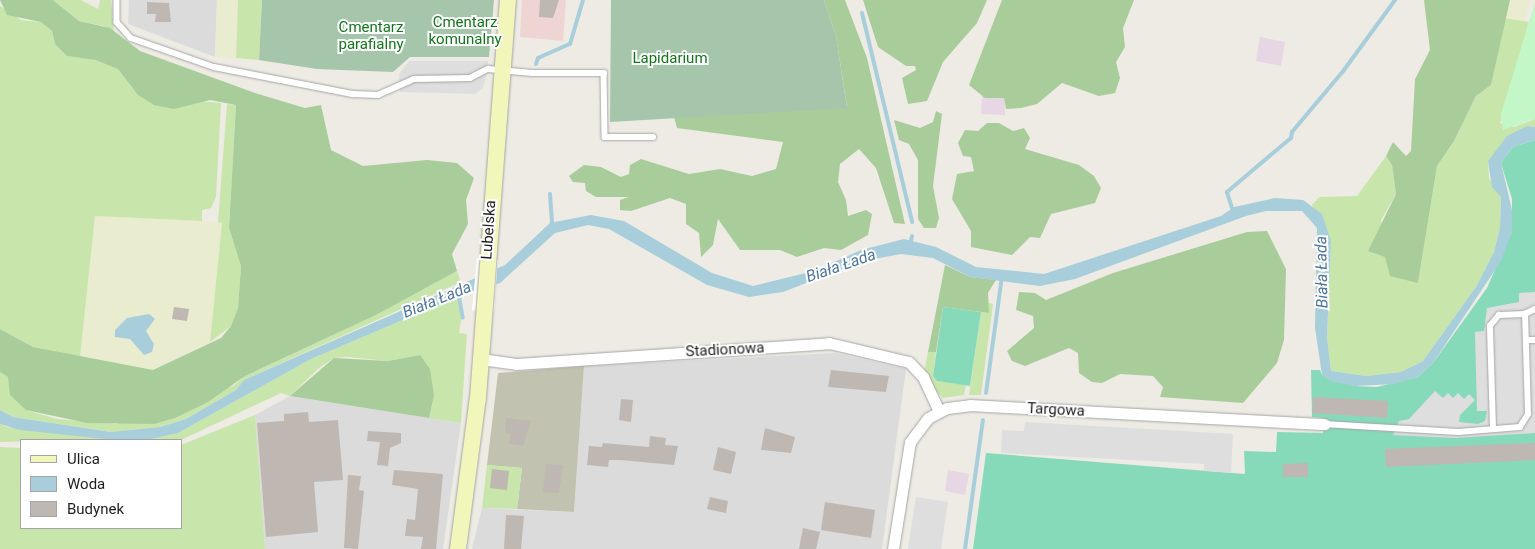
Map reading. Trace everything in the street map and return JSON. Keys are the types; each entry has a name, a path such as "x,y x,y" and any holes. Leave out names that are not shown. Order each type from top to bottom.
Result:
{"street":[{"name":"Lubelska","path":"458,549 480,359 508,0"},
{"name":"Stadionowa","path":"480,359 516,364 829,343 909,362 923,377 940,411"},
{"name":"Targowa","path":"893,549 910,442 920,426 940,411 970,405 1324,424"}],"lane":[{"path":"117,0 117,22 130,38 214,67 353,94 378,95 414,79 470,78 488,68 604,73 605,137 653,137"},
{"path":"1493,429 1490,326 1499,315 1525,314 1535,309"},
{"path":"1324,424 1458,432 1520,426 1528,414 1525,314"},
{"path":"1526,340 1535,340"}],"shaded area":[{"path":"129,0 217,0 215,57 128,24"},
{"path":"217,0 238,0 236,58 215,57"},
{"path":"522,0 566,0 563,41 520,37"},
{"path":"1510,0 1530,0 1524,21 1505,18"},
{"path":"1260,37 1285,42 1281,66 1256,61"},
{"path":"409,61 488,61 488,69 483,88 475,94 400,92 399,74"},
{"path":"982,92 1004,92 1005,115 981,114"},
{"path":"95,216 222,222 210,342 153,370 80,357"},
{"path":"1535,292 1535,433 1455,438 1393,435 1399,421 1409,419 1435,391 1443,398 1448,393 1453,398 1458,393 1464,399 1469,394 1475,400 1460,415 1459,422 1478,424 1485,421 1487,411 1477,411 1475,332 1484,331 1487,308 1519,302 1519,293"},
{"path":"835,353 906,369 882,549 472,549 482,508 574,512 584,366"},
{"path":"584,366 574,512 517,509 522,468 487,465 498,373"},
{"path":"290,396 461,423 443,549 265,549 255,415"},
{"path":"1025,422 1233,434 1231,473 1204,471 1204,464 1001,453 1002,430 1024,431"},
{"path":"948,470 969,474 965,495 945,491"},
{"path":"916,497 948,502 941,549 908,549"}],"green space":[{"path":"0,0 53,0 79,21 110,28 140,51 255,93 305,108 321,105 331,150 363,166 427,160 457,163 474,178 466,200 468,224 452,254 457,271 376,315 245,376 208,402 175,418 154,424 87,423 26,410 10,395 8,377 0,372 0,329 33,347 153,370 221,338 231,326 238,308 241,266 229,228 236,105 210,100 174,109 154,105 138,95 118,69 95,60 67,56 55,44 52,31 41,22 7,15"},
{"path":"53,0 81,0 98,9 100,0 111,0 114,33 104,26 79,21"},
{"path":"238,0 262,0 259,60 236,58"},
{"name":"Cmentarz parafialny","path":"262,0 494,0 489,57 410,57 393,72 317,69 259,60"},
{"name":"Lapidarium","path":"611,0 824,0 836,36 847,108 610,122"},
{"path":"824,0 845,0 867,58 905,224 894,223 876,168 859,149 840,164 838,182 846,200 848,216 866,210 872,214 868,235 841,250 824,248 797,257 780,250 740,250 718,219 713,245 701,257 699,233 686,224 686,204 670,198 631,211 620,210 620,200 629,197 596,197 586,191 585,183 573,182 569,176 584,165 601,167 621,177 629,174 630,165 641,159 689,174 720,169 752,176 776,169 783,142 677,128 674,117 847,107 836,36"},
{"path":"863,0 987,0 977,23 943,62 927,101 908,104 902,78 916,70 915,66 906,66 878,47"},
{"path":"1002,0 1134,0 1123,28 1125,47 1116,62 1120,78 1115,93 1099,96 1062,83 1037,104 1006,109 1004,98 985,98 969,85"},
{"path":"1424,0 1510,0 1491,85 1476,96 1454,141 1437,166 1418,283 1390,276 1385,257 1368,251 1396,194 1392,165 1386,156 1393,142 1406,156 1411,151 1415,79 1430,50"},
{"path":"1535,2 1535,119 1503,130 1501,114"},
{"path":"0,6 21,20 41,22 52,31 55,44 67,56 95,60 118,69 138,95 221,103 216,197 211,208 202,210 202,221 95,216 80,357 33,347 0,329"},
{"path":"1505,18 1529,22 1500,123 1514,127 1535,119 1535,127 1527,126 1488,161 1489,178 1501,197 1500,228 1494,252 1476,287 1423,361 1401,372 1366,376 1331,371 1327,338 1331,241 1312,205 1319,197 1357,196 1386,156 1392,165 1396,194 1381,220 1386,257 1418,283 1437,166 1454,141 1476,96 1491,85"},
{"path":"227,104 236,105 229,228 241,266 238,308 231,326 210,342 222,223 218,222"},
{"path":"936,111 942,114 933,186 939,218 936,228 924,228 918,219 918,160 909,144 899,140 894,120 920,128 933,122"},
{"path":"987,123 999,123 1013,131 1024,128 1030,138 1025,149 1079,165 1094,176 1101,188 1095,203 1051,214 1040,238 1030,237 1012,255 971,247 971,231 952,199 957,174 974,171 971,157 963,156 958,143 965,130 978,131"},
{"path":"1535,140 1535,549 973,549 986,453 1245,474 1244,451 1276,452 1277,432 1323,433 1324,418 1312,417 1311,370 1320,370 1322,375 1354,386 1377,387 1418,377 1433,363 1487,288 1512,231 1512,199 1501,163 1513,147"},
{"path":"1267,231 1286,269 1284,340 1277,363 1243,403 1160,397 1163,387 1153,376 1120,374 1102,383 1092,382 1079,373 1078,353 1069,348 1025,366 1012,361 1007,351 1034,328 1033,316 1016,310 1019,292 1035,293 1046,300 1113,273 1247,232"},
{"path":"945,265 970,277 996,280 988,293 989,313 943,307 936,352 928,352"},
{"path":"457,271 461,282 244,380 236,390 186,419 160,427 112,432 13,417 0,410 0,372 8,377 26,410 57,419 116,424 233,386 245,376 376,315"},
{"path":"457,297 462,315 459,333 467,334 461,423 429,418 434,396 420,355 388,361 348,357 334,358 319,368 290,396 281,393 182,440 151,439 178,433 311,359"},
{"path":"988,303 993,304 981,395 969,395 981,312 989,313"},
{"path":"943,307 981,312 970,386 937,381 933,376"},
{"path":"928,352 936,352 933,376 937,381 966,385 964,395 943,398 935,390 924,372"},
{"path":"420,355 430,369 434,396 429,418 290,396 334,358 388,361"},
{"path":"255,415 265,549 0,549 0,447 20,448 20,529 182,529 182,445"},
{"path":"0,424 7,427 106,439 20,439 20,442 0,442"},
{"path":"487,465 522,468 517,509 482,508"}],"water":[{"name":"Biała Łada","path":"1527,126 1535,127 1535,140 1513,147 1501,163 1512,210 1512,231 1501,261 1433,363 1418,377 1394,384 1354,386 1330,381 1322,375 1315,328 1317,228 1302,211 1266,211 1246,216 1075,279 1040,286 970,277 933,258 901,254 863,261 783,292 749,297 707,285 609,229 588,225 555,233 500,283 457,297 311,359 178,433 151,439 105,439 20,430 0,424 0,410 13,417 111,432 160,427 186,419 236,390 244,380 505,265 550,223 591,215 624,221 712,273 753,286 814,271 861,250 904,239 936,247 976,267 1044,274 1221,216 1234,207 1275,198 1303,200 1322,214 1331,241 1327,338 1331,371 1366,376 1401,372 1423,361 1476,287 1494,252 1500,228 1501,197 1492,187 1488,161 1507,136"},
{"path":"149,314 155,319 146,331 154,344 152,352 144,355 130,339 115,337 115,330 127,318"}],"pier":[{"path":"477,258 498,260 494,312 472,310"}],"building":[{"path":"540,0 559,0 553,18 539,17"},
{"path":"147,2 169,3 171,22 155,22 156,14 147,14"},
{"path":"174,307 189,309 187,321 172,319"},
{"path":"831,370 889,376 886,392 828,387"},
{"path":"1313,397 1388,401 1387,418 1312,413"},
{"path":"621,399 633,400 631,422 619,420"},
{"path":"308,412 309,422 338,420 343,480 314,482 318,532 266,537 257,423 284,421 284,414"},
{"path":"506,418 531,421 523,446 509,444 510,434 505,433"},
{"path":"765,428 795,437 791,453 761,450"},
{"path":"368,431 401,433 401,443 390,448 388,466 377,465 380,442 367,441"},
{"path":"650,436 666,438 665,445 678,446 674,465 609,460 608,467 587,465 589,446 602,447 603,443 649,447"},
{"path":"1535,443 1535,460 1386,467 1385,449"},
{"path":"718,447 736,452 731,474 713,470"},
{"path":"1308,463 1308,477 1283,477 1283,464"},
{"path":"546,464 563,465 559,493 543,492"},
{"path":"492,469 509,471 507,490 490,488"},
{"path":"394,470 443,474 436,549 421,549 423,537 405,536 407,519 415,520 418,489 392,485"},
{"path":"348,475 361,476 359,490 364,491 358,549 344,548"},
{"path":"710,497 728,501 726,513 707,509"},
{"path":"825,502 875,510 871,538 821,530"},
{"path":"506,515 524,516 521,549 504,549"},
{"path":"803,528 820,532 816,549 799,549"}],"waterway":[{"path":"536,64 538,58 570,44 583,0"},
{"path":"1233,211 1227,192 1291,138 1292,132 1344,70 1395,0"},
{"path":"862,13 912,222"},
{"path":"550,194 552,224"},
{"path":"910,245 912,236"},
{"path":"986,393 1002,276"},
{"name":"Biała Łada","path":"458,291 463,318"},
{"path":"965,549 983,420"}],"park label":[{"name":"Cmentarz komunalny","path":"465,30"}]}
